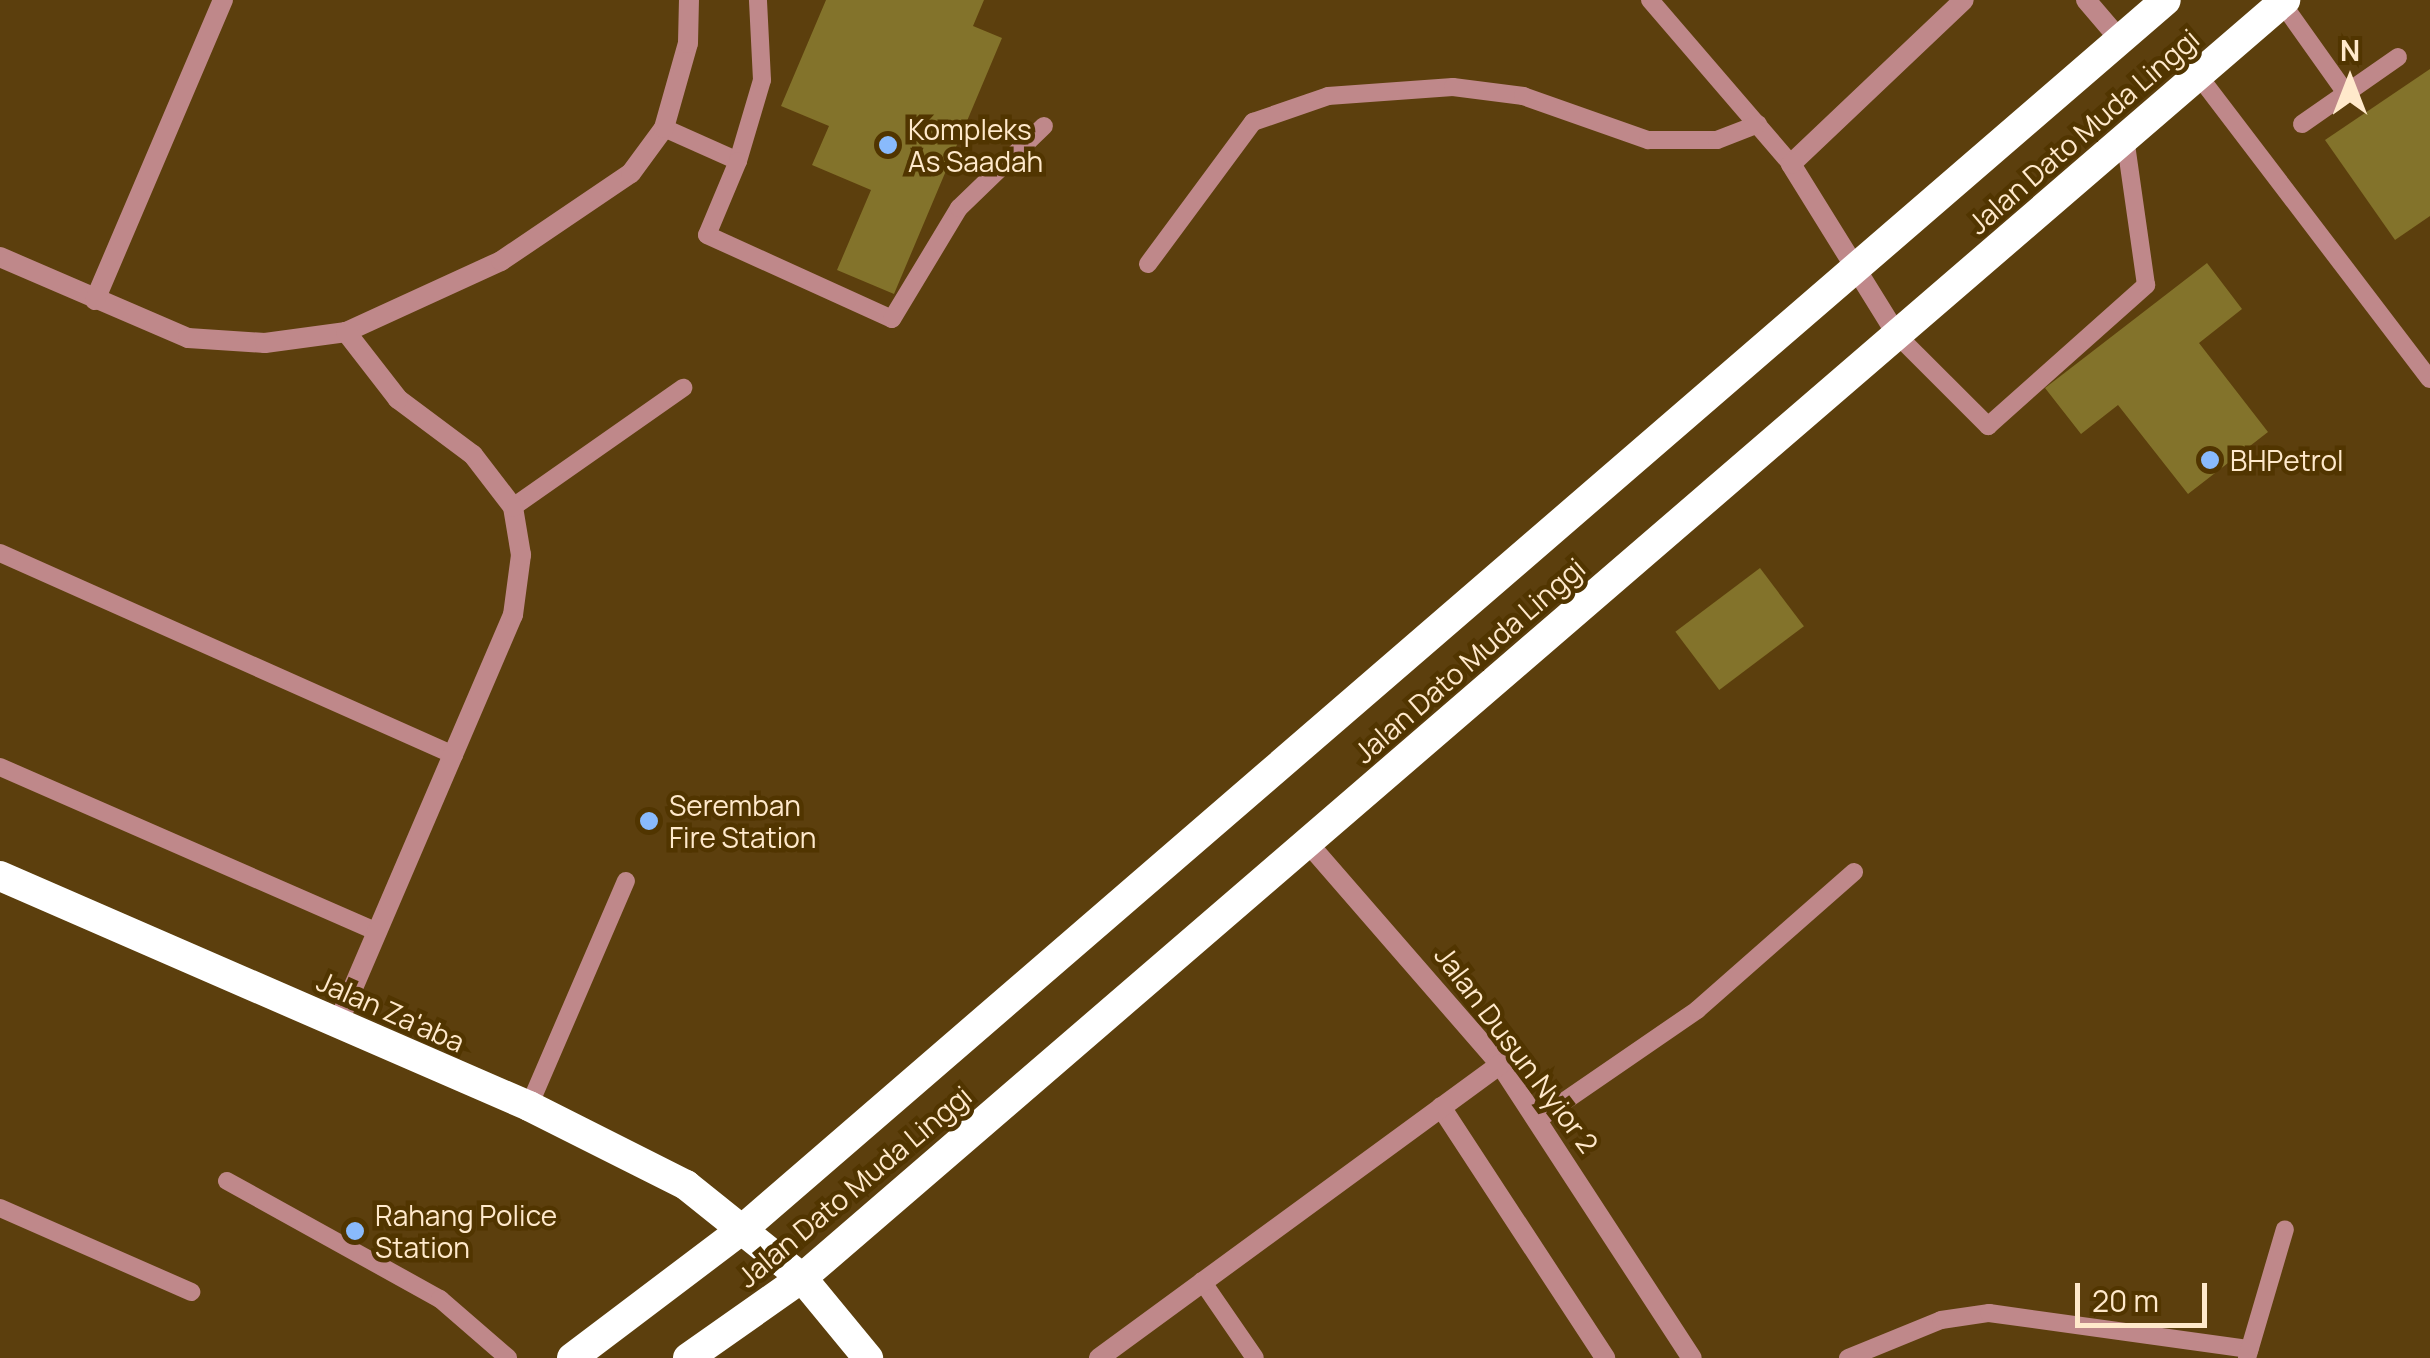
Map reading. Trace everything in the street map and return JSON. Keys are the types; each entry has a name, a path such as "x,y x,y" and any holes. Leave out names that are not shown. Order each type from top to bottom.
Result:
{"highway":[{"name":"Jalan Dato Muda Linggi","path":"572,1358 745,1227 2166,0"},
{"name":"Jalan Dato Muda Linggi","path":"688,1358 802,1278 2283,2"},
{"name":"Jalan Za'aba","path":"0,876 529,1106 686,1185 745,1227 802,1278 868,1358"}],"street":[{"path":"96,300 223,0"},
{"path":"0,257 188,338 265,343 346,332 583,212 631,173 664,128 688,44 689,0"},
{"path":"1897,335 1790,164 1964,0"},
{"path":"2086,0 2120,40"},
{"path":"338,1023 513,615 522,555 512,507 474,454 398,400 346,332"},
{"name":"Jalan Dusun Nyior 2","path":"1307,842 1500,1064 1540,1118 1692,1358"},
{"path":"1098,1358 1500,1064"},
{"path":"1441,1107 1605,1358"}],"lane":[{"path":"758,0 762,80 738,161 708,235 892,320 959,208 1044,126"},
{"path":"1650,0 1790,164"},
{"path":"2283,2 2346,93"},
{"path":"2302,124 2398,56"},
{"path":"2198,75 2430,378"},
{"path":"1148,264 1253,122 1328,96 1471,89 1523,96 1648,140 1717,140 1758,124"},
{"path":"664,128 738,161"},
{"path":"1897,335 1988,426 2146,285 2125,138"},
{"path":"512,507 683,388"},
{"path":"0,554 454,755"},
{"path":"0,767 378,932"},
{"path":"1540,1118 1697,1010 1854,872"},
{"path":"529,1106 626,881"},
{"path":"227,1181 440,1299 508,1358"},
{"path":"0,1208 192,1292"},
{"path":"1848,1358 1940,1320 1989,1313 2248,1353 2285,1229"},
{"path":"1202,1280 1256,1358"}],"building":[{"name":"Kompleks As Saadah","path":"826,0 984,0 973,26 1002,38 894,294 837,270 871,190 812,165 829,126 781,106"},
{"path":"2430,69 2430,216 2395,240 2325,140"},
{"path":"2207,263 2242,309 2199,343 2268,432 2188,494 2118,405 2081,434 2045,388"},
{"path":"1760,568 1804,626 1719,690 1675,632"}],"place":[{"name":"Kompleks As Saadah","path":"888,145"},
{"name":"BHPetrol","path":"2210,460"},
{"name":"Seremban Fire Station","path":"649,821"},
{"name":"Rahang Police Station","path":"355,1231"}]}
